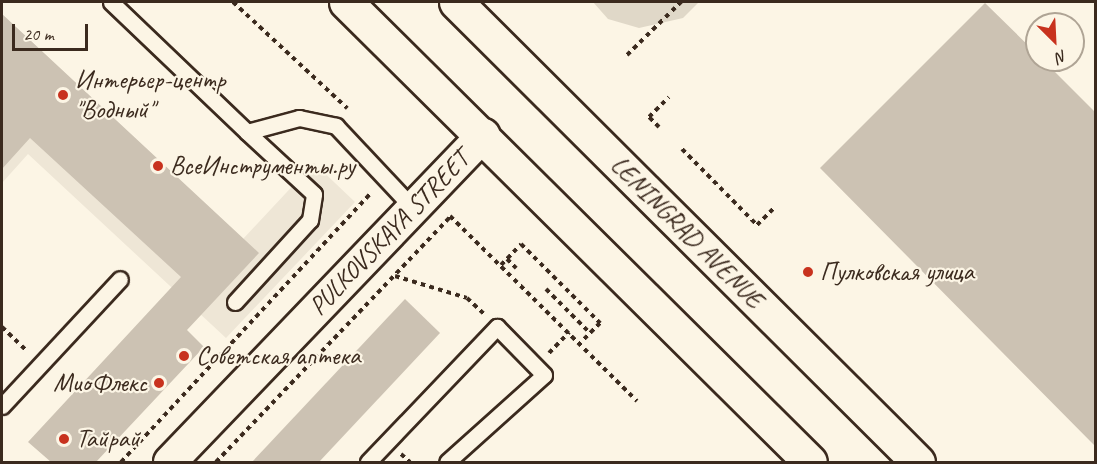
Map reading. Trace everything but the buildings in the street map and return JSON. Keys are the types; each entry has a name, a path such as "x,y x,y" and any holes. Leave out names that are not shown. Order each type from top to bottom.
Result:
{"main road":[{"path":"346,2 484,135 810,462"},
{"name":"LENINGRAD AVENUE","path":"456,2 918,462"}],"street":[{"name":"PULKOVSKAYA STREET","path":"171,462 484,135"}],"lane":[{"path":"111,2 314,194 310,220 236,302"},
{"path":"248,132 299,118 336,126 382,181 412,208"},
{"path":"2,406 120,279"},
{"path":"368,462 497,327 544,375 447,462"}],"path":[{"path":"233,2 348,110"},
{"path":"627,55 681,2"},
{"path":"660,127 650,117 669,98"},
{"path":"682,149 757,225 773,209"},
{"path":"121,462 382,181"},
{"path":"444,210 637,401"},
{"path":"216,462 451,216"},
{"path":"501,265 521,244 600,322 580,343"},
{"path":"507,259 516,268"},
{"path":"395,276 467,298 497,327"},
{"path":"546,289 590,333"},
{"path":"2,327 41,364"},
{"path":"536,366 569,332"}],"shaded area":[{"path":"593,2 699,2 683,18 639,28 608,19"},
{"path":"2,14 243,239 314,163 355,202 226,338 28,154 2,183"}],"place":[{"name":"Интерьер-центр \"Водный\"","path":"63,95"},
{"name":"ВсеИнструменты.ру","path":"158,166"},
{"name":"Пулковская улица","path":"808,272"},
{"name":"Советская аптека","path":"184,356"},
{"name":"МиоФлекс","path":"159,383"},
{"name":"Тайрай","path":"64,439"}]}
